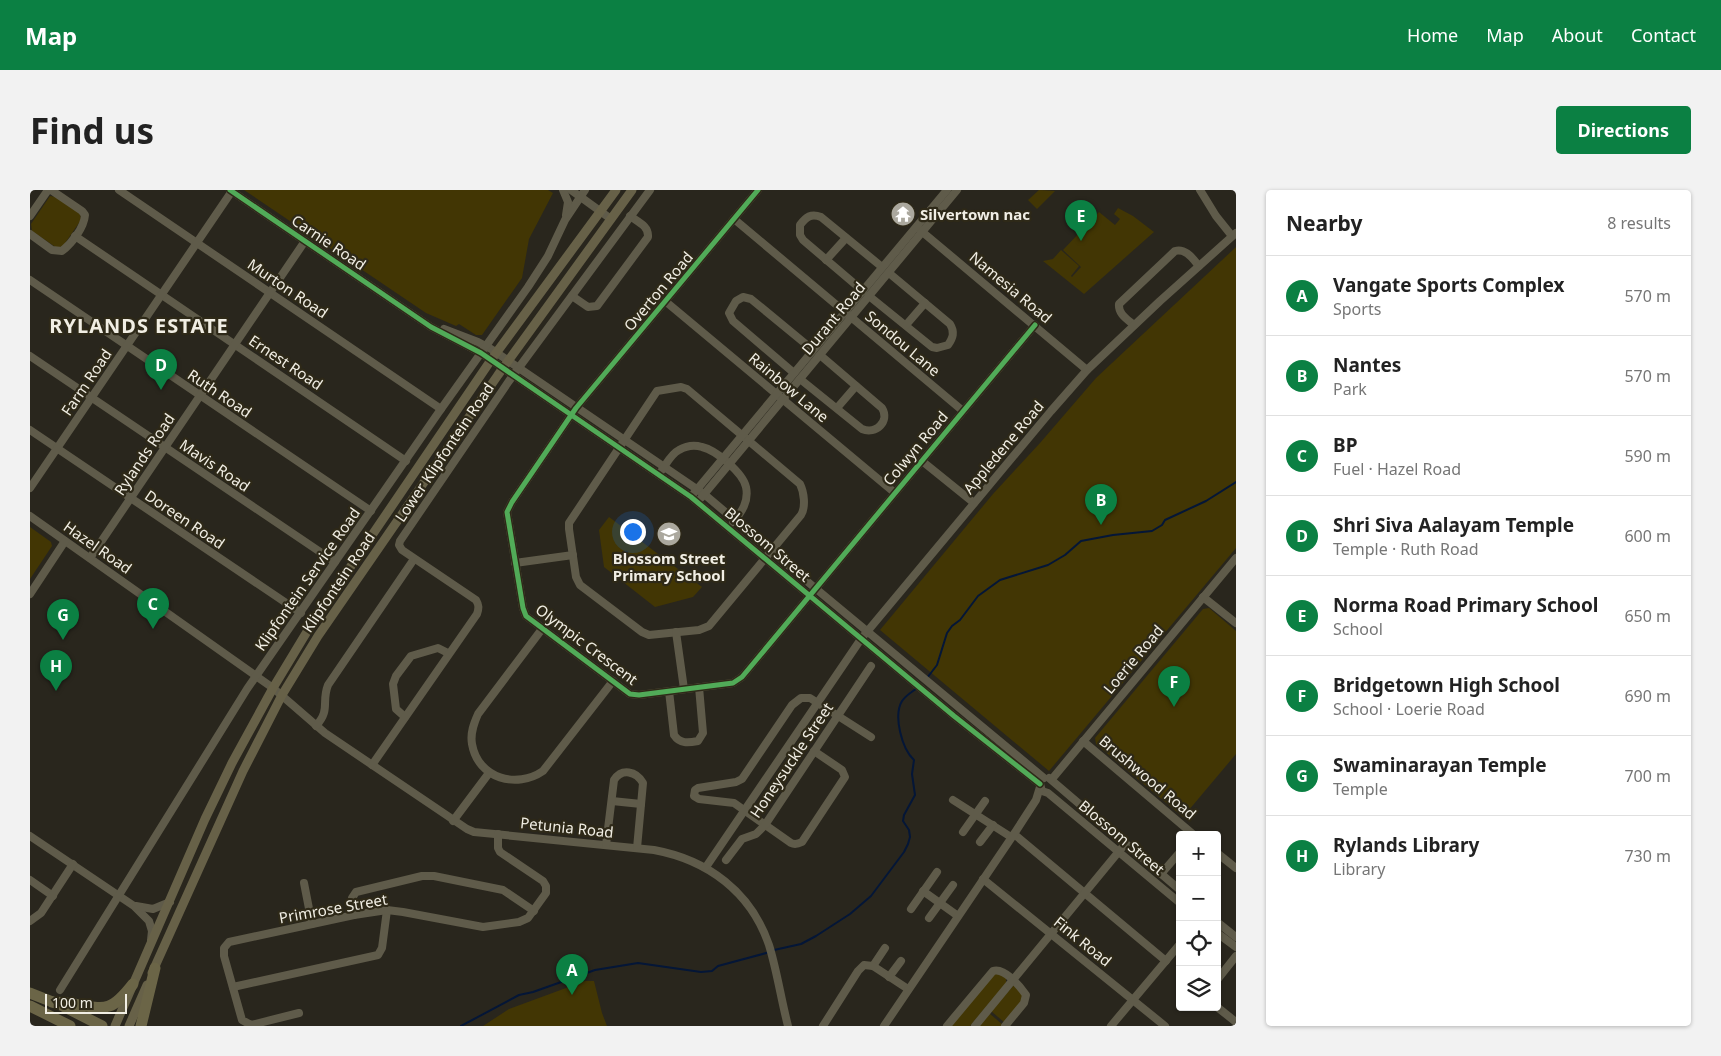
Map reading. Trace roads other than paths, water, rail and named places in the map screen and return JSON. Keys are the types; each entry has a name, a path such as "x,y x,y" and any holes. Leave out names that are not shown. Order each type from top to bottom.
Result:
{"highway":[{"path":"141,1026 155,968"},
{"path":"52,1002 103,1008 117,1002 133,984"},
{"path":"30,993 84,1016 102,1026"},
{"path":"30,1006 70,1026"}],"main road":[{"name":"Klipfontein Road","path":"115,1026 205,820 232,763 273,688 311,625 494,356 616,190"},
{"name":"Klipfontein Road","path":"129,1026 221,819 282,695 318,636 505,364 632,190"}],"street":[{"path":"30,216 33,206 50,190 82,210 85,215 83,223 75,236 62,251 57,252 30,234"},
{"name":"Murton Road","path":"119,190 441,409"},
{"name":"Farm Road","path":"30,488 231,190"},
{"name":"Carnie Road","path":"231,190 431,327 481,353 494,356"},
{"path":"563,190 568,202 565,220"},
{"path":"571,190 583,193 610,219"},
{"name":"Lower Klipfontein Road","path":"414,559 400,548 400,541 519,368 650,190"},
{"name":"Overton Road","path":"571,415 758,190"},
{"name":"Durant Road","path":"866,293 889,273 947,190"},
{"name":"Durant Road","path":"698,502 745,438 848,316 866,293 882,267 958,190"},
{"path":"1200,190 1216,216 1234,234"},
{"name":"Klipfontein Service Road","path":"60,990 232,711 544,262 565,220 583,193"},
{"path":"882,267 821,218 812,215 806,218 799,228 800,235 826,260 932,347 937,348 948,345 952,339 950,324 889,273"},
{"path":"572,296 588,307 597,306 648,237 646,227 630,216"},
{"name":"Sondou Lane","path":"734,219 963,411"},
{"name":"Namesia Road","path":"920,229 1087,370"},
{"name":"Appledene Road","path":"706,867 861,639 1069,389 1134,325 1234,234"},
{"name":"Ernest Road","path":"75,236 406,461"},
{"path":"826,260 846,238"},
{"name":"Rylands Road","path":"90,558 305,241"},
{"path":"1134,325 1118,309 1119,304 1169,257 1176,251 1184,251 1199,266"},
{"name":"Ruth Road","path":"30,280 371,511"},
{"path":"743,297 751,299 817,353 882,408 884,422 877,429 874,431 862,430 733,321 729,313 736,301 743,297"},
{"name":"Rainbow Lane","path":"666,301 895,492"},
{"path":"906,325 925,303"},
{"name":"Carnie Road","path":"415,315 486,346 494,356"},
{"name":"Colwyn Road","path":"812,591 1035,325"},
{"name":"Mavis Road","path":"30,356 335,562"},
{"name":"Blossom Street","path":"494,356 505,364 514,376 691,496 766,557 867,632 960,708 1119,852 1176,900"},
{"name":"Blossom Street","path":"505,364 519,368 704,494 771,550 861,639 954,716 1125,844 1176,887"},
{"path":"837,408 856,386"},
{"path":"682,387 687,389 798,481 802,488 803,511 709,626 700,630 649,635 642,632 580,585 576,577 569,523 624,440 657,391 682,387"},
{"name":"Olympic Crescent","path":"571,415 509,507 507,518 524,613 529,619 612,682 634,695 733,683 737,681 812,591"},
{"name":"Doreen Road","path":"30,430 301,614"},
{"path":"659,474 674,454 680,449 688,447 702,447 710,450 726,462 743,478 747,494 743,508 729,527"},
{"path":"922,461 974,503"},
{"name":"Durant Road","path":"691,496 726,462"},
{"name":"Hazel Road","path":"30,516 282,695"},
{"path":"30,594 65,541"},
{"path":"515,563 572,555"},
{"path":"316,726 324,715 325,692 328,685 414,559 476,600 478,604 477,614 448,653 372,765"},
{"name":"Loerie Road","path":"884,1026 1046,785 1236,559"},
{"path":"1203,597 1236,623"},
{"path":"542,629 478,714 474,725 472,744 475,753 489,773 505,780 518,780 534,777 544,771 612,682"},
{"path":"676,632 684,689"},
{"path":"405,717 396,709 393,684 396,676 414,654 438,648 448,653"},
{"name":"Honeysuckle Street","path":"726,860 742,839 756,834 765,825 871,666"},
{"path":"669,691 674,735 681,742 698,741 703,733 699,687"},
{"name":"Petunia Road","path":"282,695 316,726 453,820 474,832 637,848 677,855 706,867 732,888 747,904 759,923 769,945 788,1026"},
{"path":"814,751 842,770 844,779 802,842 798,844 794,844 731,802 696,798 694,794 695,790 739,781 796,700 805,697 818,703 871,737"},
{"path":"954,716 960,708"},
{"name":"Brushwood Road","path":"1083,741 1189,831"},
{"path":"606,845 614,780 617,775 624,772 633,773 639,777 643,784 637,848"},
{"path":"453,820 489,773"},
{"path":"953,800 1012,836 1085,892 1166,961"},
{"path":"612,801 640,804"},
{"path":"963,832 985,801"},
{"path":"980,842 992,825"},
{"path":"354,916 352,898 356,892 426,876 503,890 534,911 546,893 546,886 543,881 500,852 498,848 498,834"},
{"path":"30,836 134,906 149,921 152,931 150,947"},
{"path":"975,1026 1125,844"},
{"path":"1221,856 1236,868"},
{"path":"1161,874 1176,857"},
{"path":"30,921 41,912 73,864"},
{"path":"911,909 937,872"},
{"name":"Fink Road","path":"983,879 1165,1026"},
{"path":"30,880 53,896"},
{"path":"304,883 312,924"},
{"path":"929,918 952,885"},
{"path":"923,891 958,916"},
{"path":"134,906 153,908 170,902"},
{"path":"232,987 378,955 382,948 387,910"},
{"name":"Primrose Street","path":"299,1013 251,1025 242,1020 224,952 224,948 229,942 387,910 483,927 524,921 534,911"},
{"path":"1221,925 1233,934 1224,939"},
{"path":"1221,937 1236,948"},
{"path":"873,966 885,948"},
{"path":"1111,1026 1176,949"},
{"path":"1221,975 1236,956"},
{"path":"889,977 901,961"},
{"path":"822,1026 862,967 868,964 908,990"},
{"path":"947,1026 993,971 997,970 1001,970 1013,980 1022,988 1026,995 1024,1003 1005,1026"},
{"path":"1221,1010 1236,1022"}],"waterway":[{"path":"927,678 937,665 947,633 952,626 960,620 978,596 1000,580 1048,565 1065,555 1081,541 1152,531 1162,525 1165,520 1206,501 1236,482"},
{"path":"774,950 801,944 850,914 871,896 904,852 910,837 909,830 903,821 904,815 915,795 912,774 914,760 906,748 900,732 898,715 902,701 917,688"},
{"path":"461,1026 519,995 533,992 595,970 638,963 701,972 712,971 718,966 770,952"}],"place":[{"name":"Silvertown nac","path":"903,214"},
{"name":"Norma Road Primary School","path":"1081,241"},
{"name":"Shri Siva Aalayam Temple","path":"161,390"},
{"name":"Nantes","path":"1101,525"},
{"name":"Blossom Street Primary School","path":"669,534"},
{"name":"BP","path":"153,629"},
{"name":"Swaminarayan Temple","path":"63,640"},
{"name":"Rylands Library","path":"56,691"},
{"name":"Bridgetown High School","path":"1174,707"},
{"name":"Vangate Sports Complex","path":"572,995"}],"district":[{"name":"RYLANDS ESTATE","path":"139,325"}]}
